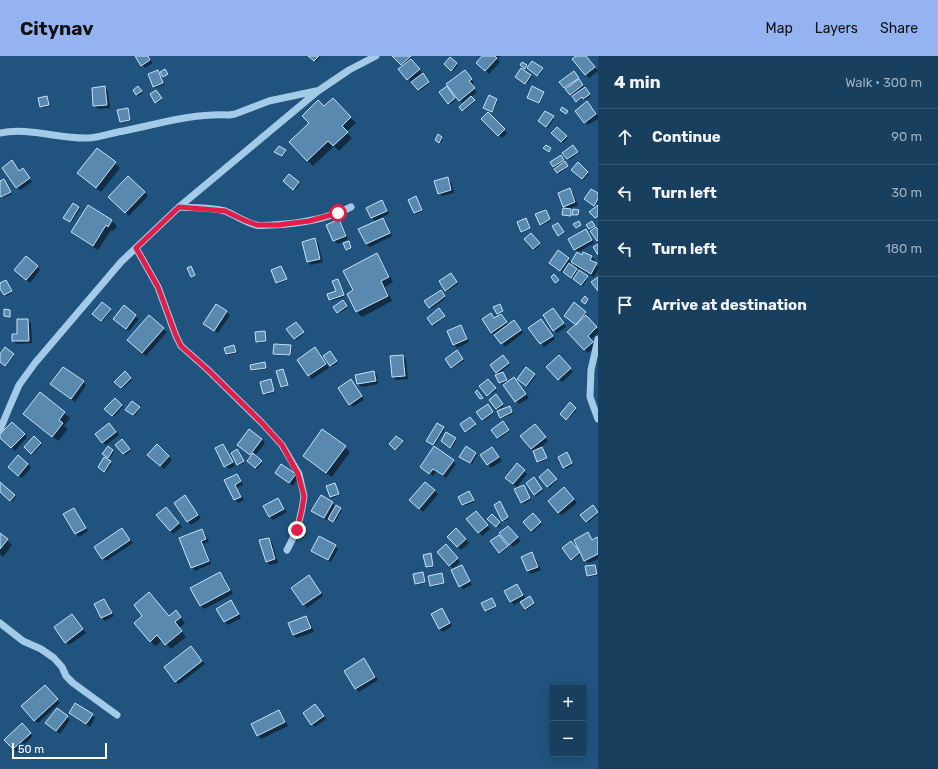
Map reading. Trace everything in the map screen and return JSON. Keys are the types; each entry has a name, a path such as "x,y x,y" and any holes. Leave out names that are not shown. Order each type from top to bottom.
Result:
{"street":[{"path":"0,430 19,385 35,363 121,262 179,207 318,90 349,70 376,56"},
{"path":"0,133 15,131 89,138 184,118 229,116 269,101 318,90"},
{"path":"179,207 225,211 257,225 278,225 309,221 338,213 351,207"},
{"path":"136,248 158,287 181,346 261,422 282,445 298,474 304,496 297,530 287,550"},
{"path":"598,339 591,370 590,397 598,419"},
{"path":"0,623 23,641 41,649 54,658 62,667 66,676 73,683 117,715"}],"building":[{"path":"135,56 148,56 150,60 141,66"},
{"path":"308,56 319,56 314,61"},
{"path":"392,56 411,56 401,65"},
{"path":"482,56 495,56 497,58 485,71 476,63"},
{"path":"576,56 586,56 595,67 585,75 572,59"},
{"path":"450,57 457,63 451,71 444,64"},
{"path":"411,59 420,69 407,80 398,69"},
{"path":"532,61 543,68 537,76 527,68"},
{"path":"522,62 527,65 525,69 520,65"},
{"path":"521,68 531,75 525,84 515,77"},
{"path":"165,69 168,74 163,77 160,72"},
{"path":"158,70 163,83 153,87 148,74"},
{"path":"465,70 472,79 469,81 475,88 459,101 446,84"},
{"path":"574,71 579,78 564,88 559,82"},
{"path":"423,73 429,82 418,90 411,82"},
{"path":"579,79 583,85 570,95 565,89"},
{"path":"105,86 107,105 93,106 92,88"},
{"path":"138,86 142,91 136,95 133,90"},
{"path":"447,86 455,98 448,104 439,92"},
{"path":"532,86 544,92 539,103 527,98"},
{"path":"585,87 590,94 583,99 582,97 576,102 572,96"},
{"path":"156,90 162,98 155,103 150,94"},
{"path":"489,95 497,99 492,112 483,108"},
{"path":"47,96 49,105 40,107 38,98"},
{"path":"471,96 475,100 462,111 459,107"},
{"path":"333,98 351,117 342,126 348,132 333,146 328,141 307,161 289,142 309,123 302,116 318,100 324,106"},
{"path":"587,101 596,114 584,123 575,111"},
{"path":"562,107 568,111 566,114 560,110"},
{"path":"128,108 130,120 120,122 117,110"},
{"path":"545,111 554,116 546,127 538,121"},
{"path":"488,112 505,129 498,136 481,119"},
{"path":"557,127 567,136 561,142 551,133"},
{"path":"438,134 442,137 439,143 435,140"},
{"path":"546,145 551,148 549,152 543,148"},
{"path":"573,145 578,152 567,159 562,153"},
{"path":"279,146 286,150 282,156 274,152"},
{"path":"97,148 116,162 96,188 77,173"},
{"path":"561,155 564,160 553,167 550,162"},
{"path":"12,160 19,171 23,168 30,178 16,188 2,168"},
{"path":"565,161 568,166 557,173 554,169"},
{"path":"578,162 588,172 582,179 571,170"},
{"path":"289,174 299,182 293,190 283,181"},
{"path":"128,176 145,192 125,213 108,197"},
{"path":"448,177 451,190 438,194 434,181"},
{"path":"4,179 11,192 1,197 0,181"},
{"path":"570,188 575,202 563,207 558,193"},
{"path":"591,189 598,193 598,199 594,206 584,199"},
{"path":"416,196 422,210 414,213 408,200"},
{"path":"382,200 387,211 371,218 366,208"},
{"path":"73,203 79,207 70,222 63,218"},
{"path":"88,205 112,220 108,227 106,225 93,246 71,232"},
{"path":"598,205 598,216 595,218 589,212"},
{"path":"563,208 571,209 571,216 562,215"},
{"path":"573,209 579,210 578,215 572,215"},
{"path":"546,210 550,219 540,225 535,214"},
{"path":"383,218 390,233 366,244 358,229"},
{"path":"526,218 530,228 521,232 517,222"},
{"path":"339,219 346,236 333,241 326,225"},
{"path":"579,221 581,225 576,228 573,224"},
{"path":"592,221 595,226 589,229 586,225"},
{"path":"558,223 564,232 558,236 552,226"},
{"path":"596,227 598,230 597,241 590,231"},
{"path":"586,229 592,240 574,250 568,239"},
{"path":"531,233 540,243 533,249 524,239"},
{"path":"315,238 320,259 307,262 302,242"},
{"path":"349,241 351,248 346,250 343,243"},
{"path":"598,244 598,255 593,247"},
{"path":"558,250 569,258 560,271 549,263"},
{"path":"577,252 582,255 583,252 592,256 590,260 597,263 591,274 571,262"},
{"path":"377,253 389,277 381,281 388,296 356,312 347,294 353,290 343,271"},
{"path":"26,256 38,266 26,280 14,270"},
{"path":"569,263 577,269 571,278 563,272"},
{"path":"191,266 195,275 191,277 187,268"},
{"path":"281,266 287,279 276,283 271,270"},
{"path":"579,270 588,276 581,285 573,279"},
{"path":"451,273 457,282 445,291 439,281"},
{"path":"554,274 559,280 555,283 551,277"},
{"path":"598,277 598,291 591,282"},
{"path":"338,279 344,295 329,300 327,294 336,291 332,281"},
{"path":"6,280 12,291 4,295 0,289 0,283"},
{"path":"441,290 445,296 429,308 424,301"},
{"path":"585,296 588,299 585,304 581,301"},
{"path":"343,300 347,306 337,313 333,307"},
{"path":"102,302 111,309 101,321 92,314"},
{"path":"574,302 586,312 576,325 564,316"},
{"path":"216,304 227,311 214,331 203,324"},
{"path":"500,304 503,311 497,314 493,307"},
{"path":"124,305 136,315 126,329 113,319"},
{"path":"439,308 445,316 432,325 427,318"},
{"path":"553,308 564,323 553,331 543,315"},
{"path":"4,309 10,310 10,317 4,316"},
{"path":"491,313 494,318 501,314 507,322 491,333 482,319"},
{"path":"149,315 164,328 142,353 127,340"},
{"path":"586,315 597,327 588,336 593,342 584,350 567,332"},
{"path":"17,319 28,319 29,341 12,341 12,334 17,334"},
{"path":"541,319 553,336 540,344 528,328"},
{"path":"514,320 521,330 501,344 494,335"},
{"path":"296,322 304,332 294,339 286,329"},
{"path":"461,325 467,339 453,345 447,331"},
{"path":"265,331 266,341 256,342 255,332"},
{"path":"274,344 291,345 290,355 273,354"},
{"path":"234,345 236,352 226,354 224,348"},
{"path":"5,347 14,354 5,366 0,362 0,354"},
{"path":"315,347 326,364 308,376 297,360"},
{"path":"457,350 463,359 451,368 445,359"},
{"path":"330,351 337,361 330,366 323,356"},
{"path":"403,355 405,376 392,377 390,356"},
{"path":"503,355 509,363 496,373 490,365"},
{"path":"559,355 571,368 558,380 546,367"},
{"path":"265,362 266,368 251,370 250,365"},
{"path":"63,367 84,381 71,399 50,384"},
{"path":"526,367 535,374 526,386 517,379"},
{"path":"283,369 288,385 281,387 276,371"},
{"path":"125,371 131,378 121,388 114,382"},
{"path":"374,371 376,381 357,384 355,375"},
{"path":"503,372 507,380 499,383 495,375"},
{"path":"514,377 526,394 515,402 503,385"},
{"path":"271,379 274,391 263,394 260,382"},
{"path":"351,379 362,396 349,405 338,388"},
{"path":"488,379 496,388 487,396 479,386"},
{"path":"477,390 483,398 480,399 475,392"},
{"path":"40,392 65,412 59,420 63,423 52,437 23,414"},
{"path":"496,394 503,404 496,409 489,400"},
{"path":"115,398 122,405 112,416 104,409"},
{"path":"132,401 140,407 133,415 125,410"},
{"path":"570,402 576,408 566,420 560,414"},
{"path":"488,404 493,412 482,420 476,412"},
{"path":"510,406 512,412 500,418 497,411"},
{"path":"470,417 476,424 465,432 460,424"},
{"path":"503,421 509,430 497,438 491,430"},
{"path":"12,422 25,434 11,448 0,438 0,434"},
{"path":"109,423 116,432 102,443 95,434"},
{"path":"437,423 444,427 433,445 426,441"},
{"path":"535,424 546,437 531,449 520,436"},
{"path":"249,429 262,439 250,455 237,445"},
{"path":"322,429 346,446 326,473 303,456"},
{"path":"446,432 456,438 450,448 441,441"},
{"path":"34,436 41,443 31,454 24,447"},
{"path":"396,436 403,441 395,450 389,444"},
{"path":"122,439 130,449 123,454 115,445"},
{"path":"157,444 169,456 160,466 147,455"},
{"path":"223,444 233,462 224,467 215,448"},
{"path":"108,446 113,450 108,458 102,454"},
{"path":"434,446 454,460 443,475 433,469 429,474 420,467"},
{"path":"466,446 476,453 470,463 459,457"},
{"path":"492,447 499,457 487,465 480,455"},
{"path":"542,447 547,458 537,462 533,451"},
{"path":"237,449 244,461 237,465 231,453"},
{"path":"567,452 572,463 563,468 558,457"},
{"path":"253,453 262,461 255,468 247,461"},
{"path":"18,455 28,464 18,476 8,467"},
{"path":"104,457 111,461 104,472 98,467"},
{"path":"517,463 525,470 513,484 505,478"},
{"path":"281,464 296,474 289,483 275,473"},
{"path":"548,469 557,479 547,487 539,477"},
{"path":"237,474 241,481 235,485 241,497 234,500 224,480"},
{"path":"534,477 542,489 534,495 526,483"},
{"path":"0,482 15,495 10,501 0,492"},
{"path":"425,482 435,490 419,509 409,500"},
{"path":"335,483 339,494 330,497 326,486"},
{"path":"524,485 530,498 521,503 514,489"},
{"path":"564,487 574,499 558,513 548,501"},
{"path":"469,491 474,500 462,505 458,497"},
{"path":"185,495 198,515 187,522 174,503"},
{"path":"321,495 333,502 324,518 311,511"},
{"path":"278,498 284,509 269,517 263,506"},
{"path":"500,501 508,517 502,521 494,505"},
{"path":"336,505 341,508 333,522 328,519"},
{"path":"593,505 598,512 586,522 580,515"},
{"path":"166,507 179,523 170,531 156,515"},
{"path":"74,508 86,528 75,534 63,514"},
{"path":"476,511 488,525 478,533 466,519"},
{"path":"533,513 541,522 531,531 523,522"},
{"path":"492,514 500,522 496,527 487,519"},
{"path":"508,526 518,537 509,545 499,533"},
{"path":"122,528 130,540 102,559 94,547"},
{"path":"456,528 466,539 457,547 447,537"},
{"path":"202,529 206,539 201,541 209,561 191,568 179,538"},
{"path":"588,532 592,540 597,537 598,538 598,554 584,561 574,540"},
{"path":"0,533 8,539 0,549"},
{"path":"499,535 508,546 499,553 490,541"},
{"path":"319,536 336,545 328,560 311,551"},
{"path":"269,538 275,559 266,562 259,540"},
{"path":"571,541 580,552 571,560 562,548"},
{"path":"446,544 458,558 449,566 437,552"},
{"path":"532,552 538,567 527,571 521,557"},
{"path":"431,553 433,566 426,567 423,555"},
{"path":"462,565 470,581 459,587 451,570"},
{"path":"595,565 597,574 587,576 585,566"},
{"path":"220,572 230,590 200,606 190,588"},
{"path":"423,572 425,582 415,584 413,574"},
{"path":"442,573 444,583 430,586 428,576"},
{"path":"309,575 321,593 303,605 291,588"},
{"path":"517,584 523,595 510,602 504,591"},
{"path":"149,592 169,616 176,610 181,617 175,622 182,631 165,645 157,635 150,642 134,623 142,616 134,605"},
{"path":"530,596 534,603 525,609 520,602"},
{"path":"492,598 496,606 485,611 481,603"},
{"path":"104,599 112,613 101,618 94,604"},
{"path":"231,600 239,614 224,622 216,609"},
{"path":"442,608 450,623 439,629 431,614"},
{"path":"72,614 83,629 65,643 54,627"},
{"path":"306,616 311,628 293,635 288,623"},
{"path":"191,646 202,661 175,682 164,667"},
{"path":"364,658 375,677 355,689 344,671"},
{"path":"45,685 58,699 34,721 21,706"},
{"path":"75,703 93,714 86,724 69,713"},
{"path":"315,704 324,716 311,725 303,713"},
{"path":"57,708 68,716 56,731 45,723"},
{"path":"279,710 285,722 257,736 251,724"},
{"path":"22,723 31,733 13,749 4,740"}],"route":[{"path":"297,530 304,496 298,474 282,445 224,385 181,346 164,306 158,287 136,248 179,207 225,211 257,225 278,225 309,221 338,213"}]}
